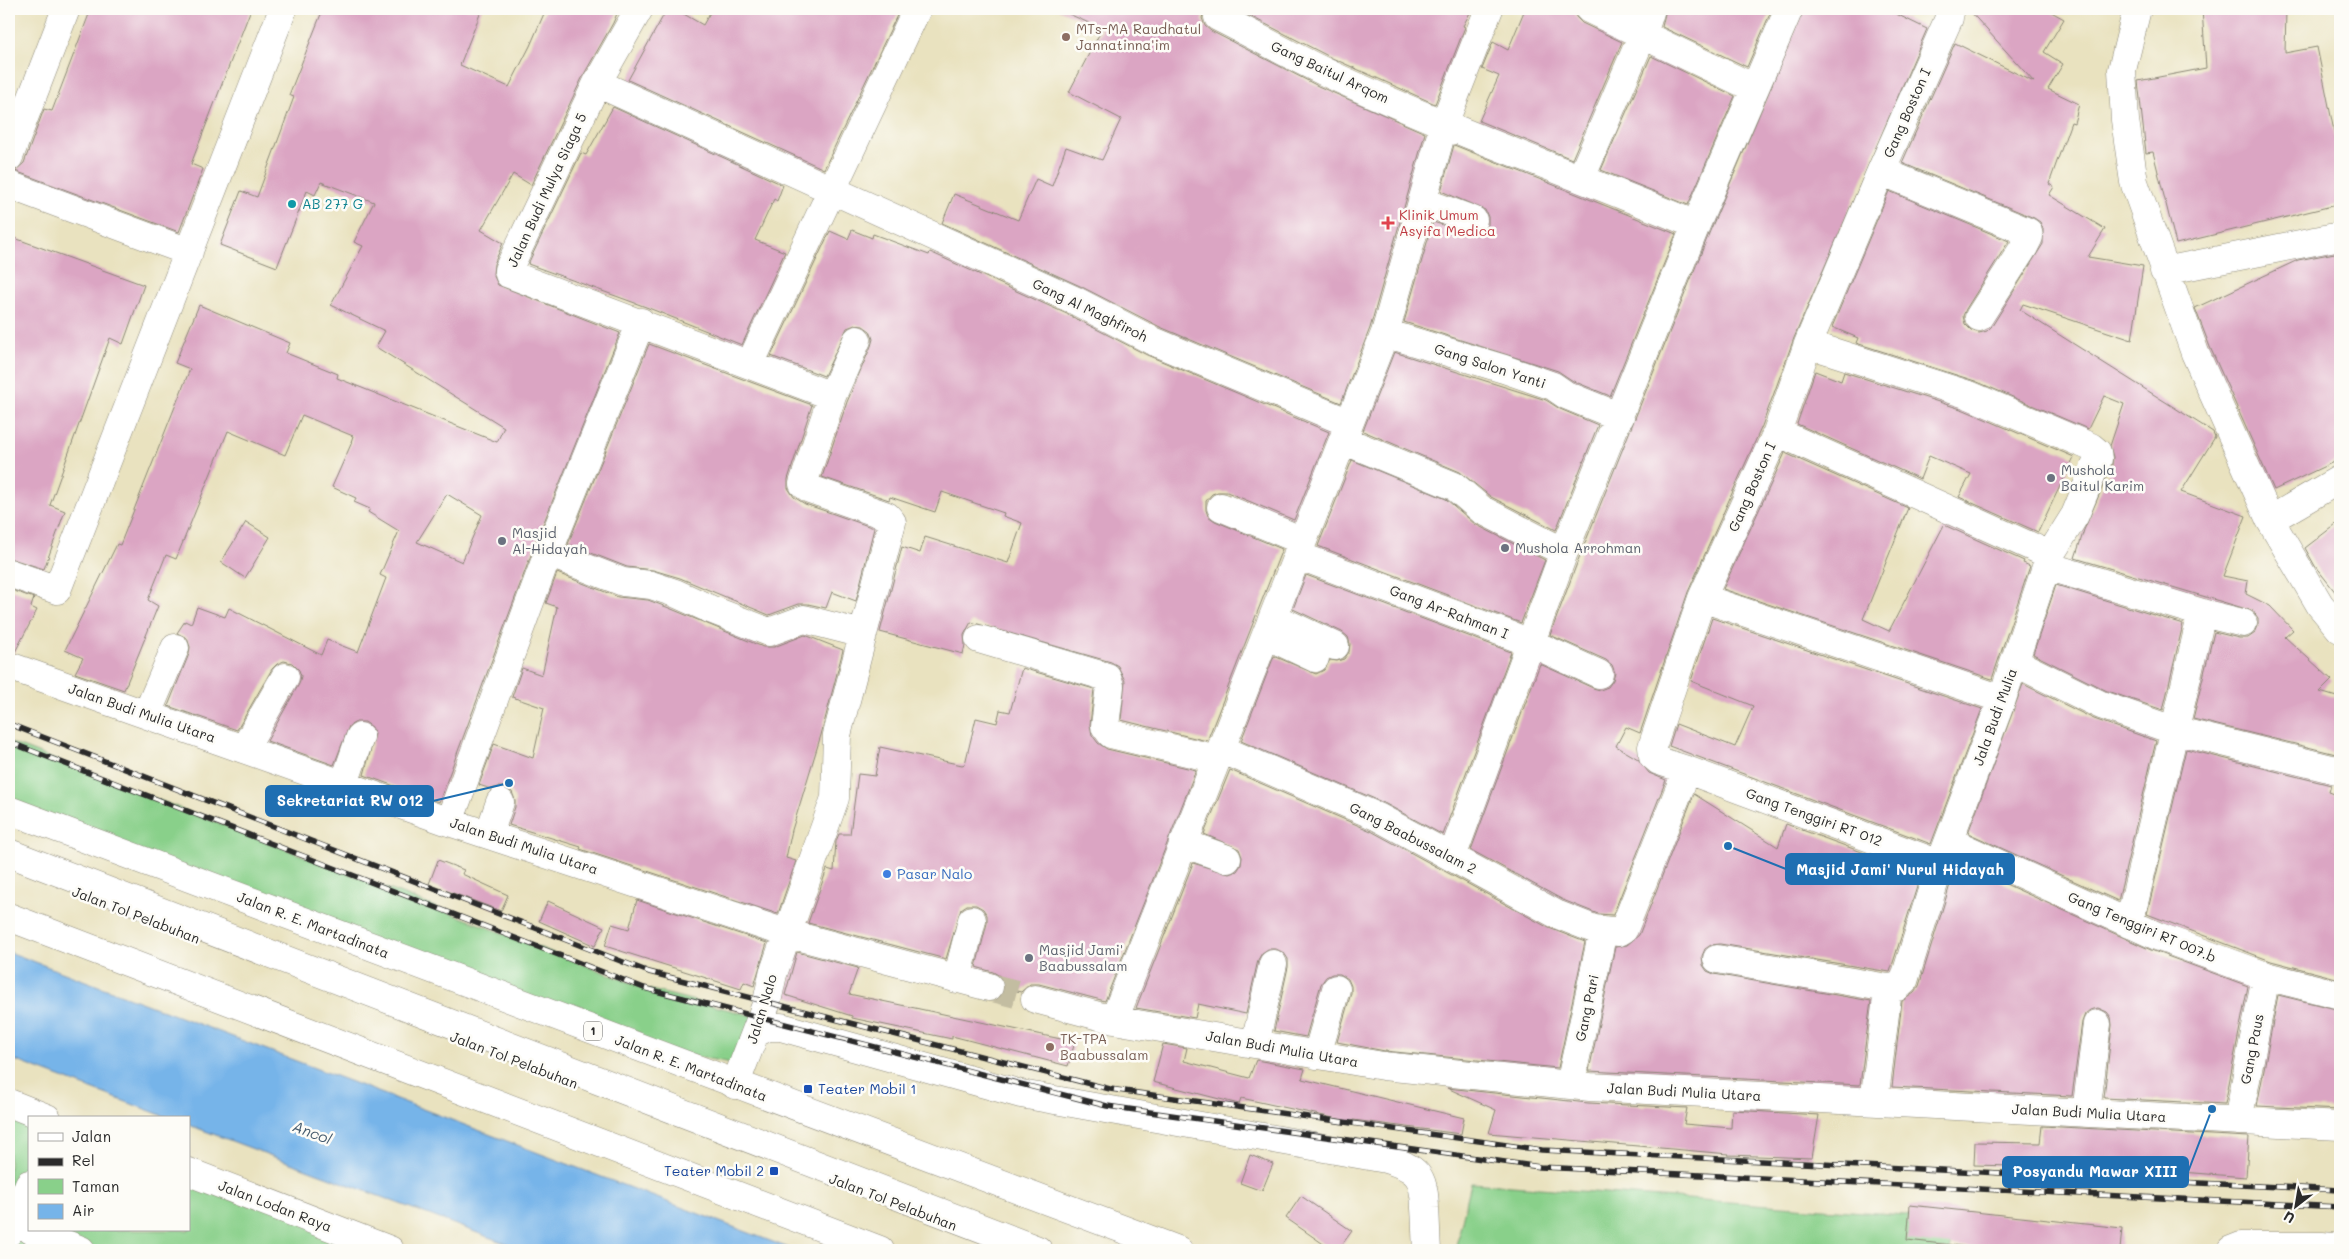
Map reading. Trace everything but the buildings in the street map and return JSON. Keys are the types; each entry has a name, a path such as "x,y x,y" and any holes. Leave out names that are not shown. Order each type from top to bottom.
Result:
{"main road":[{"path":"9,158 66,9"},
{"path":"9,573 57,590 283,9"},
{"name":"Jalan Budi Mulya Siaga 5","path":"639,9 597,83 508,270 509,274 641,322"},
{"path":"750,364 834,190 917,9"},
{"path":"1114,1020 1385,333 1444,124 1489,9"},
{"path":"1589,9 1647,21 1754,88"},
{"path":"1452,857 1564,552 1620,417 1696,224 1789,9"},
{"name":"Gang Boston I","path":"1687,770 1659,761 1653,756 1652,747 1702,598 1777,432 1808,344 1881,171 1949,18 1948,9"},
{"path":"2136,9 2122,70 2125,120 2134,182 2164,271 2195,353 2270,520 2320,605 2340,629"},
{"name":"Gang Baitul Arqom","path":"1218,17 1320,70 1444,124 1696,224"},
{"path":"1581,178 1647,21"},
{"name":"Gang Al Maghfiroh","path":"597,83 1074,300 1153,341 1346,431 1454,486 1482,510 1564,552"},
{"path":"1881,171 2028,232 2029,237 2024,247 1979,317"},
{"path":"9,185 189,252"},
{"path":"1422,202 1473,220"},
{"path":"2164,271 2340,236"},
{"path":"450,822 548,553 641,322 832,396 857,340"},
{"name":"Gang Salon Yanti","path":"1385,333 1553,386 1566,395 1620,417"},
{"name":"Jala Budi Mulia","path":"1717,959 1888,988 1897,987 1904,981 1945,852 2002,699 2049,560 2076,515 2098,459 2097,452 2091,447 1969,395 1808,344"},
{"name":"Jalan Nalo","path":"735,1085 756,1033 786,933 835,798 837,735 892,522 887,516 807,488 803,484 832,396"},
{"path":"1777,432 2049,560 2202,613 2243,623"},
{"path":"2270,520 2340,478"},
{"name":"Gang Ar-Rahman I","path":"1221,507 1300,548 1530,643 1599,674"},
{"path":"548,553 624,582 651,585 675,593 710,610 769,632 777,631 804,619 863,634"},
{"path":"1702,598 2002,699"},
{"path":"2129,924 2202,613"},
{"path":"1269,626 1325,652"},
{"name":"Gang Baabussalam 2","path":"979,639 1107,677 1110,686 1105,726 1111,734 1219,754 1378,817 1556,914 1594,929 1603,930"},
{"path":"147,714 175,648"},
{"path":"2014,662 2101,705 2173,730 2340,772"},
{"name":"Jalan Budi Mulia Utara","path":"9,666 450,822 786,933 989,987"},
{"path":"244,749 285,677"},
{"path":"344,784 360,737"},
{"path":"1603,930 1619,932 1624,929 1687,770"},
{"name":"Gang Tenggiri RT 012","path":"1687,770 1945,852"},
{"path":"489,834 500,802"},
{"name":"Jalan R. E. Martadinata","path":"9,810 735,1085 1178,1250"},
{"path":"1183,844 1227,859"},
{"name":"Gang Tenggiri RT 007.b","path":"1945,852 2266,976 2340,995"},
{"path":"9,853 1038,1250"},
{"name":"Jalan Tol Pelabuhan","path":"9,865 348,997 1020,1250"},
{"path":"9,917 880,1250"},
{"path":"957,979 972,920"},
{"name":"Gang Pari","path":"1570,1084 1603,930"},
{"path":"1255,1044 1273,964"},
{"name":"Gang Paus","path":"2238,1121 2266,976"},
{"path":"1317,1055 1336,990"},
{"path":"1874,1102 1887,998"},
{"name":"Jalan Budi Mulia Utara","path":"1035,999 1114,1020 1383,1066 1492,1078 1874,1102 2340,1126"},
{"path":"2086,1113 2097,1024"},
{"path":"756,1033 768,1027 781,1027 1022,1094 1404,1164 1416,1174 1424,1186 1427,1250"},
{"path":"9,1103 42,1116"},
{"name":"Jalan Lodan Raya","path":"190,1172 390,1250"},
{"path":"18,1227 28,1188"},
{"path":"32,1232 81,1250"},
{"path":"2231,1250 2241,1246 2328,1248"}],"green space":[{"path":"9,742 644,988 761,1018 743,1065 630,1045 9,810"},
{"path":"9,1106 28,1117 28,1232 190,1232 190,1175 386,1250 9,1250"},
{"path":"1471,1183 1958,1219 1950,1250 1455,1250"}],"water":[{"name":"Ancol","path":"9,952 794,1250 523,1250 190,1125 190,1116 164,1116 9,1058"}],"tunnel":[{"path":"989,987 1035,999"}],"railway":[{"path":"9,724 649,972 1110,1089 1542,1150 2340,1190"},
{"path":"9,742 644,988 1107,1106 1540,1167 2340,1207"}],"place":[{"name":"MTs-MA Raudhatul Jannatinna'im","path":"1066,37"},
{"name":"AB 277 G","path":"292,204"},
{"name":"Klinik Umum Asyifa Medica","path":"1388,223"},
{"name":"Mushola Baitul Karim","path":"2051,478"},
{"name":"Masjid Al-Hidayah","path":"502,541"},
{"name":"Mushola Arrohman","path":"1505,548"},
{"name":"Sekretariat RW 012","path":"509,783"},
{"name":"Masjid Jami' Nurul Hidayah","path":"1728,846"},
{"name":"Pasar Nalo","path":"887,874"},
{"name":"Masjid Jami' Baabussalam","path":"1029,958"},
{"name":"TK-TPA Baabussalam","path":"1050,1047"},
{"name":"Teater Mobil 1","path":"808,1089"},
{"name":"Posyandu Mawar XIII","path":"2212,1109"},
{"name":"Teater Mobil 2","path":"774,1171"}]}
